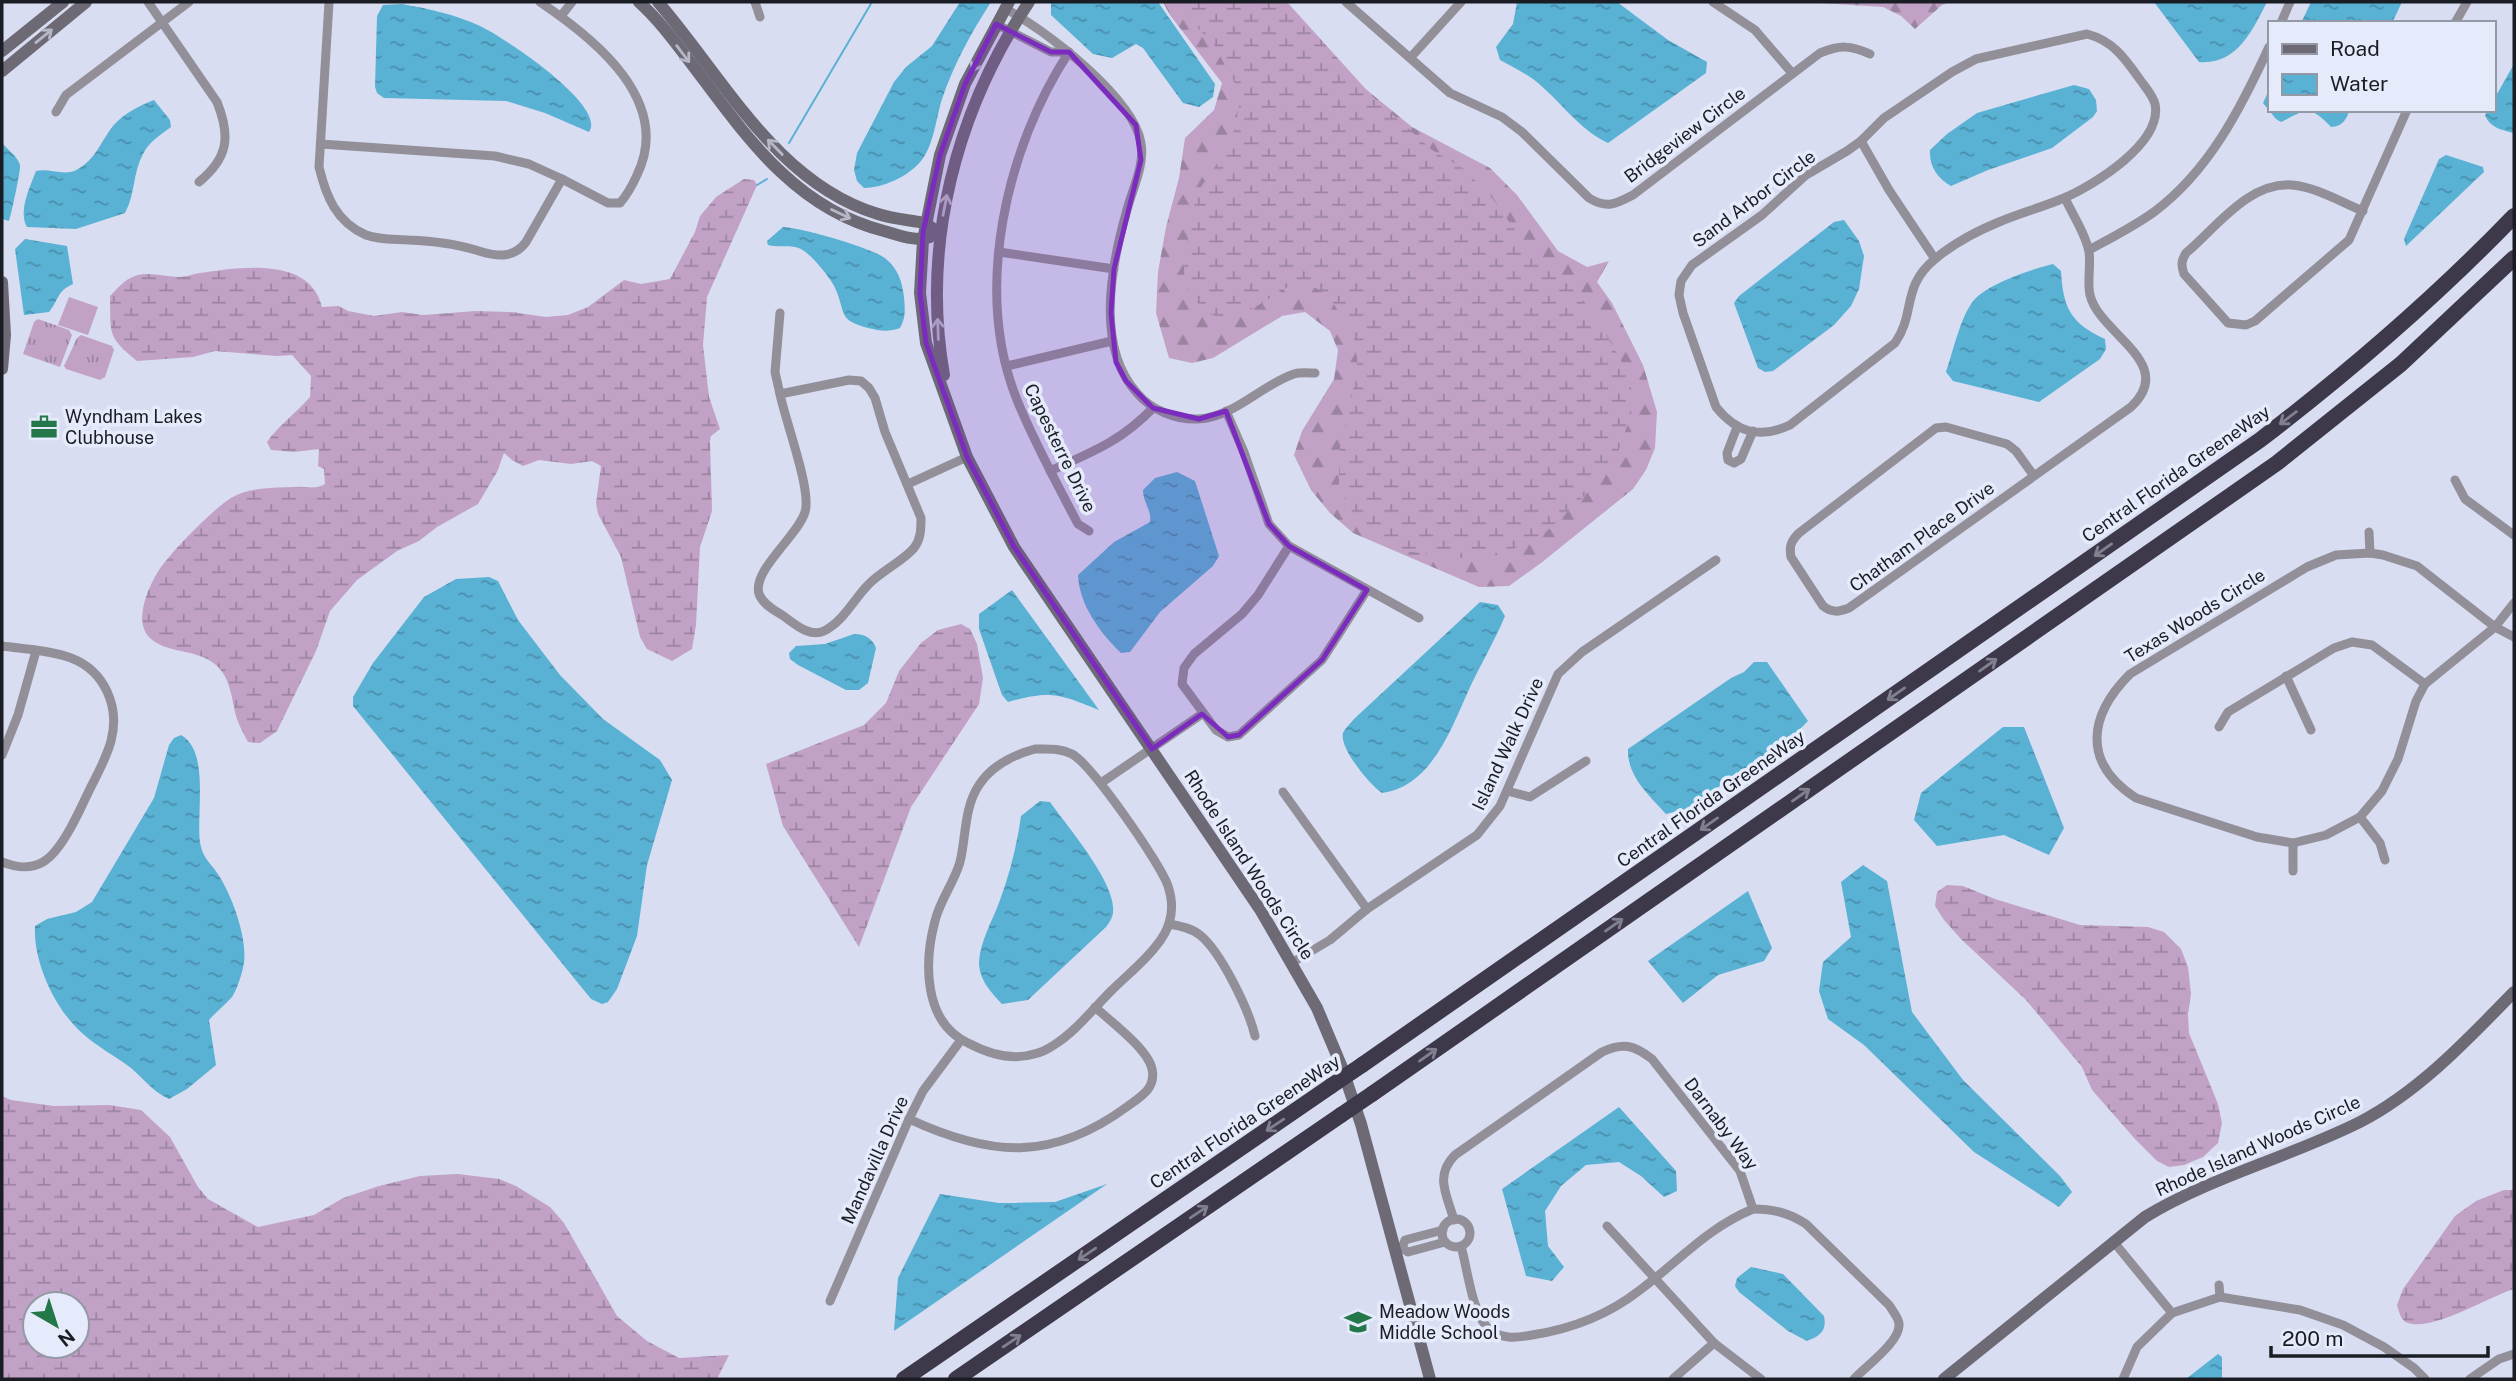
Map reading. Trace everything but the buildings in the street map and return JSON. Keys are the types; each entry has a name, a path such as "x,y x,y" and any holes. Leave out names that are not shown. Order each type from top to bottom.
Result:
{"highway":[{"path":"2342,376 2514,205"},
{"name":"Central Florida GreeneWay","path":"904,1379 1362,1065 2210,475 2342,376 2421,308 2514,216"},
{"path":"2440,330 2514,258"},
{"path":"956,1379 1372,1094 2277,463 2360,398 2514,269"}],"street":[{"path":"2,51 63,2"},
{"path":"2,71 86,2"},
{"path":"148,2 217,102 224,118 225,142 221,159 199,182"},
{"path":"56,112 66,95 190,2"},
{"path":"329,2 319,167 325,192 333,209 350,225 366,235 384,239 438,242 471,248 490,255 507,255 519,250 562,178"},
{"path":"321,144 495,156 529,164 608,203 620,203 627,195 645,159 647,138 644,115 632,86 604,52 540,2"},
{"path":"561,16 572,2"},
{"path":"639,2 663,27 753,145 788,180 819,203 872,228 923,240 941,234"},
{"path":"658,2 756,126 792,164 834,194 877,214 925,223 941,234"},
{"path":"755,2 760,17"},
{"name":"Rhode Island Woods Circle","path":"950,410 939,346 937,297 941,234 948,190 967,123 982,85 1029,2"},
{"name":"Bridgeview Circle","path":"1346,2 1450,93 1503,117 1522,132 1589,198 1600,204 1616,204 1633,195 1792,73"},
{"path":"1410,57 1461,2"},
{"path":"1713,2 1755,30 1792,73 1820,53 1839,46 1852,46 1870,54"},
{"path":"2282,21 2290,2"},
{"path":"2456,21 2467,2"},
{"path":"1007,5 1069,52 1123,106 1136,125 1142,145 1141,160 1122,227 1114,269 1111,313 1116,362 1126,381 1153,408 1172,415 1199,419 1226,411 1295,374 1315,373"},
{"name":"Rhode Island Woods Circle","path":"1007,5 965,84 944,143 923,240 920,293 926,343 967,457 1014,547 1261,911 1293,962 1326,1028 1368,1145 1399,1249 1430,1379"},
{"path":"996,24 1051,52 1069,52"},
{"name":"Sand Arbor Circle","path":"2077,36 2094,36 2109,42 2119,51 2155,103 2155,118 2148,135 2130,155 2065,198 1976,232 1935,259 1919,275 1912,289 1908,316 1895,343 1790,425 1773,433 1753,432 1737,427 1716,407 1679,295 1681,281 1692,265 1762,215 1806,175 1861,141 1884,118 1952,72 1976,59 2077,36"},
{"path":"2065,198 2089,250 2155,211 2212,152 2241,107 2268,49"},
{"name":"Capesterre Drive","path":"1069,52 1052,79 1022,147 1009,193 999,252 997,319 1016,398 1078,524 1089,531"},
{"path":"2363,211 2313,190 2292,185 2270,187 2249,197 2234,210 2186,253 2181,266 2220,317 2228,323 2246,326 2255,321 2349,240 2363,211 2406,112"},
{"path":"1861,141 1889,190 1935,259"},
{"name":"Chatham Place Drive","path":"2034,476 2016,451 2007,444 1936,428 1799,533 1789,548 1791,557 1823,606 1830,611 1840,612 1849,608 2131,407 2142,397 2145,374 2142,363 2095,306 2090,295 2089,250"},
{"path":"999,252 1114,269"},
{"path":"2,282 5,326 2,365"},
{"path":"780,313 775,372 785,420 807,493 806,509 801,524 764,572 758,587 760,598 769,607 807,632 823,632 837,622 867,585 912,550 919,540 920,518 869,388 861,381 849,380 780,394"},
{"path":"1007,366 1112,341"},
{"path":"1050,471 1112,443 1134,428 1153,408"},
{"path":"1226,411 1269,524 1289,546 1419,618"},
{"path":"1737,427 1727,453 1728,460 1734,463 1741,459 1753,432"},
{"path":"908,484 967,457"},
{"path":"2455,480 2465,499 2514,535"},
{"path":"2369,532 2370,553"},
{"path":"1289,546 1258,595 1242,614 1194,654 1184,668 1182,684 1202,714 1216,730 1228,737 1239,734 1322,660 1367,590"},
{"name":"Texas Woods Circle","path":"2495,627 2425,684 2416,701 2398,760 2382,791 2360,817 2326,835 2293,843 2257,837 2136,798 2119,787 2105,770 2096,744 2099,718 2112,692 2130,674 2307,566 2336,555 2370,553 2417,566 2495,627 2514,637"},
{"name":"Island Walk Drive","path":"1293,962 1330,940 1367,909 1477,835 1500,806 1558,674 1583,652 1716,560"},
{"path":"2495,627 2514,603"},
{"path":"2219,727 2228,712 2334,648 2352,642 2372,645 2425,684"},
{"path":"2,646 70,658 88,668 104,683 112,702 114,724 111,743 78,814 56,851 46,861 34,866 16,867 2,862"},
{"path":"2,755 18,715 36,652"},
{"path":"2286,676 2311,730"},
{"path":"1101,783 1202,714"},
{"path":"1035,749 1056,749 1072,754 1086,766 1101,783 1159,868 1168,886 1172,903 1169,924 1157,945 1095,1007 1055,1045 1033,1055 1008,1056 982,1050 961,1040 944,1023 932,1003 928,978 929,947 935,918 960,862 970,806 978,786 995,768 1013,756 1035,749"},
{"path":"1507,790 1530,797 1586,761"},
{"path":"1283,792 1367,909"},
{"path":"2360,817 2380,843 2385,860"},
{"path":"2292,871 2293,843"},
{"path":"1169,924 1190,929 1201,936 1211,948 1237,990 1252,1020 1255,1036"},
{"name":"Rhode Island Woods Circle","path":"1944,1379 2113,1241 2170,1202 2324,1139 2388,1106 2420,1082 2514,992"},
{"path":"909,1119 941,1134 996,1148 1029,1147 1071,1139 1102,1125 1147,1092 1153,1080 1152,1066 1144,1054 1095,1007"},
{"name":"Mandavilla Drive","path":"831,1301 909,1119 923,1091 961,1040"},
{"name":"Darnaby Way","path":"1628,1044 1651,1059 1740,1171 1753,1209 1710,1232 1608,1312 1542,1334 1516,1338 1497,1335 1485,1326 1477,1310 1461,1246 1469,1236 1468,1227 1463,1221 1454,1220 1443,1174 1447,1163 1466,1147 1602,1052 1628,1044"},
{"path":"1753,1209 1773,1209 1791,1214 1806,1224 1889,1304 1899,1324 1898,1332 1885,1349 1854,1379"},
{"path":"1445,1242 1443,1230 1446,1224 1454,1220"},
{"path":"1607,1226 1714,1343 1761,1379"},
{"path":"1443,1230 1405,1240 1399,1249 1408,1252 1445,1242 1452,1246 1461,1246"},
{"path":"2113,1241 2172,1313"},
{"path":"2219,1285 2220,1297"},
{"path":"2123,1379 2137,1347 2172,1313 2220,1297 2300,1310 2343,1325 2384,1347 2425,1379"},
{"path":"1673,1379 1714,1343"},
{"path":"2470,1379 2499,1359 2514,1354"}],"highlighted area":[{"path":"996,24 1051,52 1069,52 1136,125 1141,160 1114,269 1111,313 1116,362 1126,381 1153,408 1199,419 1226,411 1269,524 1289,546 1367,590 1322,660 1239,735 1228,737 1202,714 1152,749 1014,547 967,457 926,343 920,293 923,232 940,155 965,84"}],"green space":[{"path":"1163,2 1284,2 1346,73 1412,127 1490,168 1517,195 1558,251 1587,267 1609,261 1597,282 1612,303 1643,365 1657,412 1655,448 1646,470 1633,489 1509,586 1479,587 1353,533 1330,513 1311,490 1294,455 1302,431 1334,379 1338,350 1330,331 1305,312 1282,316 1213,358 1192,363 1169,358 1156,313 1158,272 1166,227 1179,178 1185,138 1214,110 1222,83"},
{"path":"1171,2 1287,2 1372,96 1432,150 1464,169 1492,198 1533,255 1576,290 1628,373 1632,412 1617,455 1603,477 1547,531 1528,543 1492,557 1472,559 1411,552 1372,535 1359,524 1339,488 1339,452 1356,377 1357,358 1354,338 1332,301 1320,290 1305,284 1293,284 1234,317 1218,317 1205,312 1185,287 1184,268 1192,212 1199,190 1226,150 1235,128 1239,107 1238,89 1213,43"},
{"path":"1805,2 1950,2 1942,5 1915,29 1901,16 1883,7"},
{"path":"744,179 754,180 757,185 707,297 703,345 709,397 720,429 711,436 710,441 712,511 700,547 696,625 692,649 672,661 647,649 640,637 621,557 598,514 596,503 601,466 592,461 571,464 539,460 523,466 504,453 497,472 478,504 437,527 419,541 397,551 357,580 330,611 316,651 277,731 260,743 248,742 241,730 231,691 219,668 203,657 159,644 145,632 142,615 144,605 159,570 213,512 238,494 253,490 325,484 324,469 318,466 319,449 294,452 271,450 267,442 310,397 311,376 292,355 215,351 193,357 137,361 120,346 112,333 110,296 125,282 145,274 179,277 234,269 272,269 289,272 304,279 315,291 322,307 339,306 348,311 374,316 402,312 423,315 476,311 546,317 568,315 588,307 624,280 641,284 670,279 695,232 700,216 716,197"},
{"path":"69,297 98,307 88,335 58,325"},
{"path":"38,319 69,330 72,335 60,367 23,354 34,322"},
{"path":"81,335 112,346 114,350 105,377 100,380 64,366"},
{"path":"961,624 970,629 977,644 983,678 979,704 911,807 859,947 783,826 766,764 864,725 886,703 899,671 921,643 938,630"},
{"path":"1947,885 1963,886 1995,899 2080,925 2148,927 2164,932 2181,949 2188,967 2191,994 2189,1033 2218,1104 2222,1123 2218,1143 2203,1157 2184,1165 2169,1167 2157,1161 2092,1090 2082,1067 2026,1000 1944,920 1935,906 1937,892"},
{"path":"2,1096 11,1100 54,1106 109,1105 141,1110 170,1137 198,1187 208,1199 258,1227 314,1215 343,1198 420,1176 458,1174 499,1179 550,1207 564,1223 617,1316 647,1341 679,1358 729,1355 717,1379 2,1379"},
{"path":"2504,1190 2514,1190 2514,1289 2446,1318 2419,1324 2406,1322 2397,1305 2403,1289 2455,1216 2476,1201"}],"water":[{"path":"960,2 991,2 952,73 925,155 903,176 879,186 864,188 857,181 854,170 857,153 894,82 906,67 932,46"},
{"path":"1051,2 1158,2 1215,84 1213,97 1199,107 1183,103 1143,48 1136,44 1112,58 1093,54 1051,15"},
{"path":"1517,2 1617,2 1668,40 1707,62 1706,73 1608,143 1578,122 1533,79 1500,60 1496,47 1513,24"},
{"path":"2154,2 2267,2 2249,35 2233,52 2224,58 2199,62"},
{"path":"2311,2 2402,2 2393,21 2302,21"},
{"path":"402,4 461,18 509,43 569,90 591,120 589,132 545,113 506,101 384,98 377,93 375,87 377,16 383,5"},
{"path":"2514,64 2514,133 2493,126 2487,119 2487,112 2495,112 2495,97"},
{"path":"2074,85 2089,89 2096,100 2097,111 2052,148 1951,186 1935,171 1930,150 1977,113"},
{"path":"2268,92 2268,109 2263,103"},
{"path":"154,100 170,120 171,127 145,150 137,168 131,199 125,213 76,229 27,227 24,206 36,171 68,172 78,169 94,155 117,121 132,110"},
{"path":"2270,112 2302,112 2281,122"},
{"path":"2312,112 2349,112 2343,122 2331,127"},
{"path":"2,143 20,165 9,221 2,219"},
{"path":"2446,155 2483,167 2484,172 2406,246 2404,239 2439,159"},
{"path":"1844,220 1859,241 1864,256 1859,289 1851,306 1834,325 1773,371 1765,372 1758,368 1734,303 1739,296 1834,222"},
{"path":"783,227 837,239 886,259 901,281 905,313 900,328 877,330 847,319 834,285 810,256 801,249 768,245 767,241"},
{"path":"25,239 67,246 73,284 61,293 49,312 24,315 15,249"},
{"path":"2053,264 2061,271 2064,295 2076,320 2105,339 2106,349 2100,359 2039,402 1953,381 1946,372 1963,320 1972,302 2004,281"},
{"path":"1177,472 1195,481 1219,556 1213,566 1160,612 1130,652 1121,653 1092,617 1082,597 1078,575 1114,542 1150,522 1143,490 1155,478"},
{"path":"489,577 498,581 518,620 560,675 603,719 660,760 672,780 647,865 637,936 617,989 608,1002 602,1004 591,999 353,706 353,697 373,663 424,597 456,579"},
{"path":"1012,590 1099,710 1064,697 1045,695 1008,702 1002,695 979,629 979,614"},
{"path":"1480,602 1498,605 1505,616 1448,735 1428,767 1415,779 1400,788 1382,793 1350,756 1343,740 1344,731"},
{"path":"854,634 868,637 876,648 868,683 859,690 846,690 790,659 789,653 796,646 825,644"},
{"path":"1754,662 1767,662 1808,721 1791,738 1686,809 1666,814 1635,776 1628,749 1731,678 1744,672"},
{"path":"2003,727 2024,727 2064,828 2049,855 2004,835 1937,846 1914,820 1921,793"},
{"path":"181,735 190,743 196,754 199,768 201,848 230,897 241,930 244,962 234,994 209,1020 216,1065 187,1089 169,1099 153,1089 131,1068 87,1038 72,1023 55,998 42,969 35,940 35,926 47,919 76,912 92,902 154,798 169,745 174,738"},
{"path":"1040,801 1050,802 1099,871 1112,900 1113,914 1106,927 1028,1000 1002,1004 983,980 980,954 1007,880 1021,816"},
{"path":"1863,865 1887,881 1912,1012 1963,1080 2060,1176 2072,1192 2059,1207 1974,1152 1864,1045 1828,1019 1819,991 1823,962 1851,937 1841,882"},
{"path":"1748,891 1772,948 1764,961 1718,975 1683,1003 1648,961"},
{"path":"1619,1107 1676,1171 1677,1191 1664,1197 1641,1176 1619,1162 1586,1165 1561,1186 1545,1211 1548,1246 1564,1267 1552,1281 1526,1276 1502,1189"},
{"path":"1107,1184 894,1331 898,1278 940,1194 999,1203 1055,1202"},
{"path":"1751,1267 1783,1274 1824,1316 1822,1332 1807,1341 1788,1331 1739,1292 1735,1286 1737,1278"},
{"path":"2218,1354 2222,1357 2222,1379 2186,1379"}],"waterway":[{"path":"789,143 872,2"},
{"path":"757,185 767,179"}],"place":[{"name":"Wyndham Lakes Clubhouse","path":"44,427"},
{"name":"Meadow Woods Middle School","path":"1358,1322"}]}
